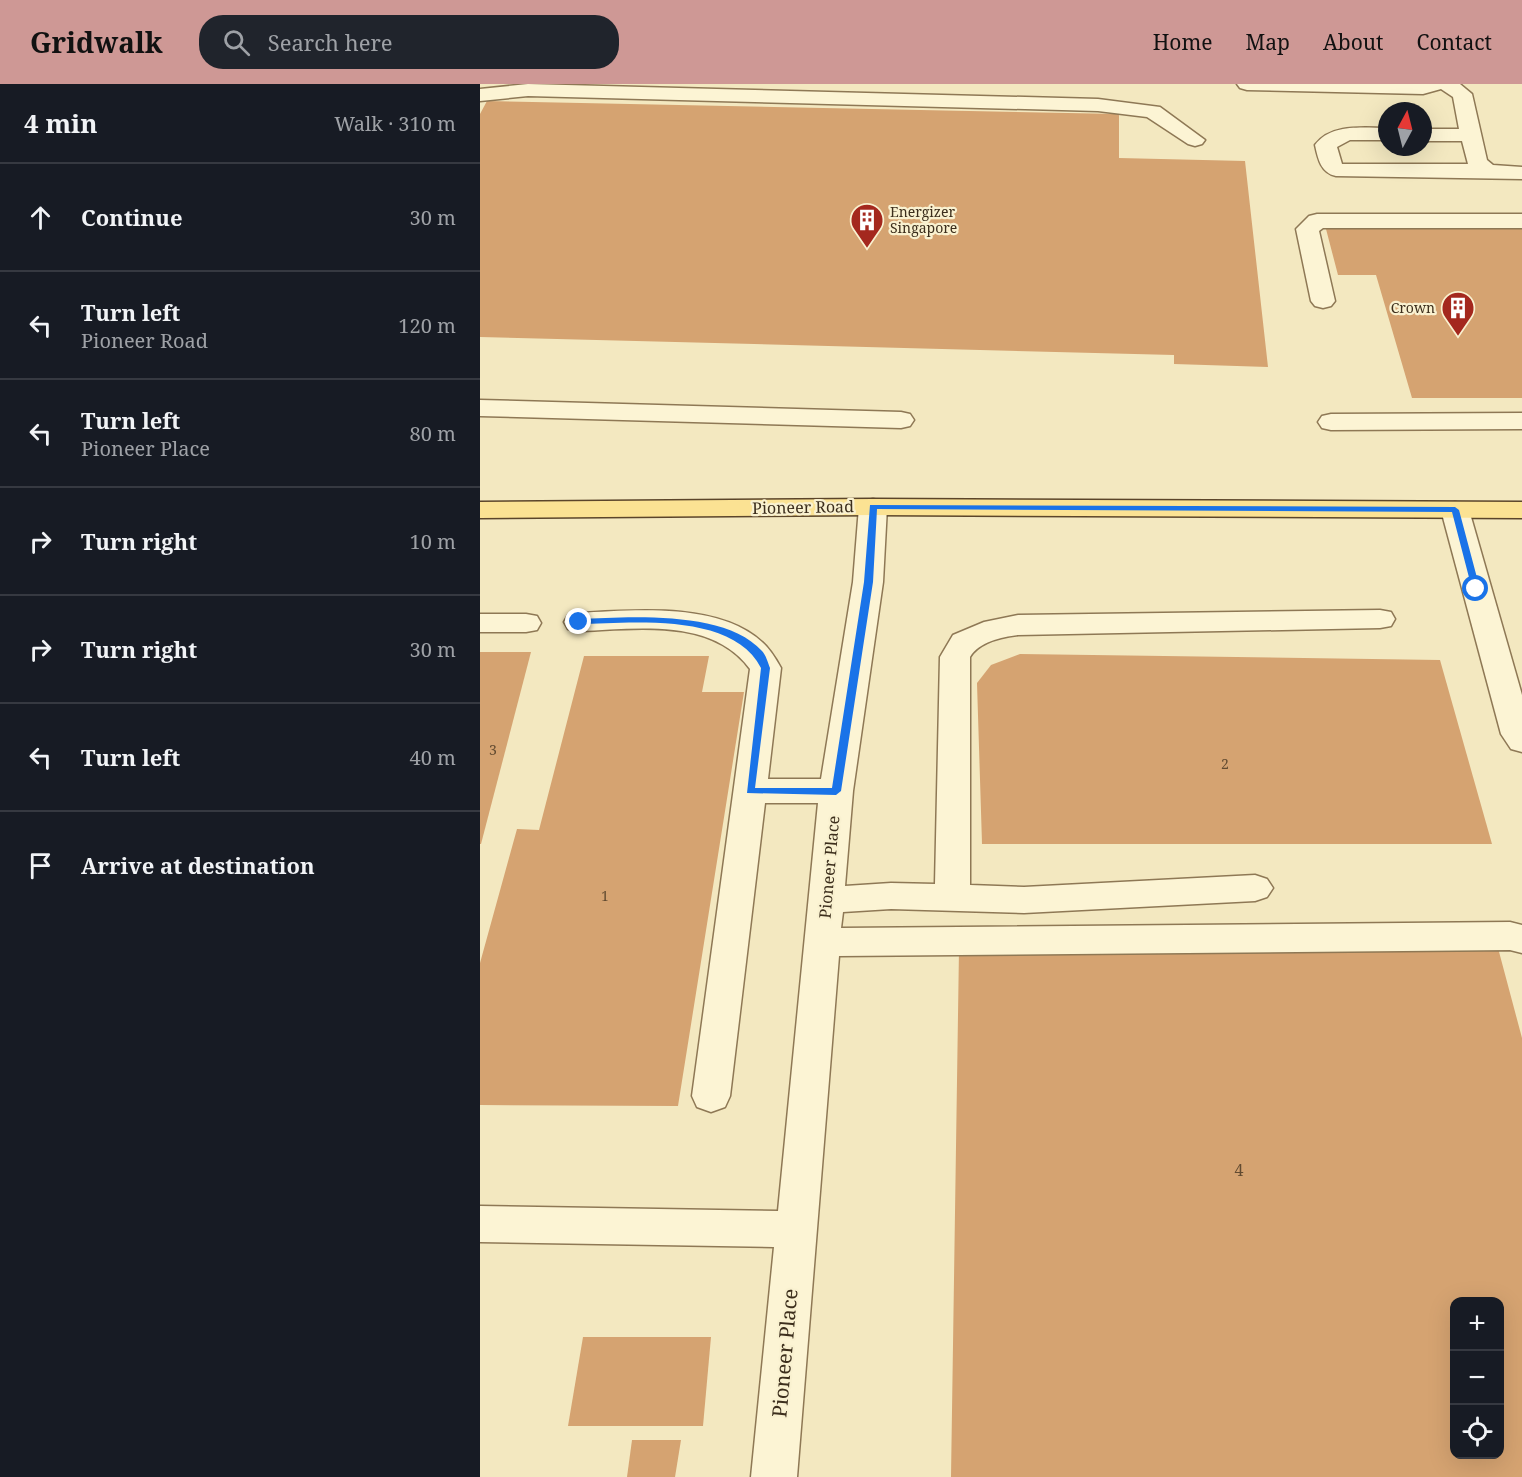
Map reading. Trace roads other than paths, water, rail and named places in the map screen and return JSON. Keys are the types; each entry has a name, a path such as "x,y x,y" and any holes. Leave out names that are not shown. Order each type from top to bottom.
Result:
{"main road":[{"name":"Pioneer Road","path":"480,510 873,507 1522,510"}],"street":[{"path":"1247,84 1423,88 1435,84"},
{"path":"1447,84 1462,94 1477,162 1487,171"},
{"path":"480,95 528,90 1098,105 1153,111 1195,140"},
{"path":"1378,134 1346,134 1326,145 1329,162 1336,170 1522,173"},
{"path":"1432,135 1471,135"},
{"path":"1323,301 1306,229 1317,221 1522,221"},
{"path":"480,408 901,420"},
{"path":"1331,422 1522,421"},
{"name":"Pioneer Place","path":"774,1477 836,791 868,582 873,507"},
{"path":"1455,510 1517,734 1522,741"},
{"path":"952,899 955,657 964,642 995,629 1018,625 1380,619"},
{"path":"579,622 642,620 710,626 730,633 758,653 766,668 711,1096"},
{"path":"480,623 526,623"},
{"path":"750,791 836,791"},
{"path":"826,900 891,896 1024,900 1255,888"},
{"path":"823,942 1498,936 1522,939"},
{"path":"480,1224 796,1229"}],"place":[{"name":"Energizer Singapore","path":"867,249"},
{"name":"Crown","path":"1458,337"}]}
